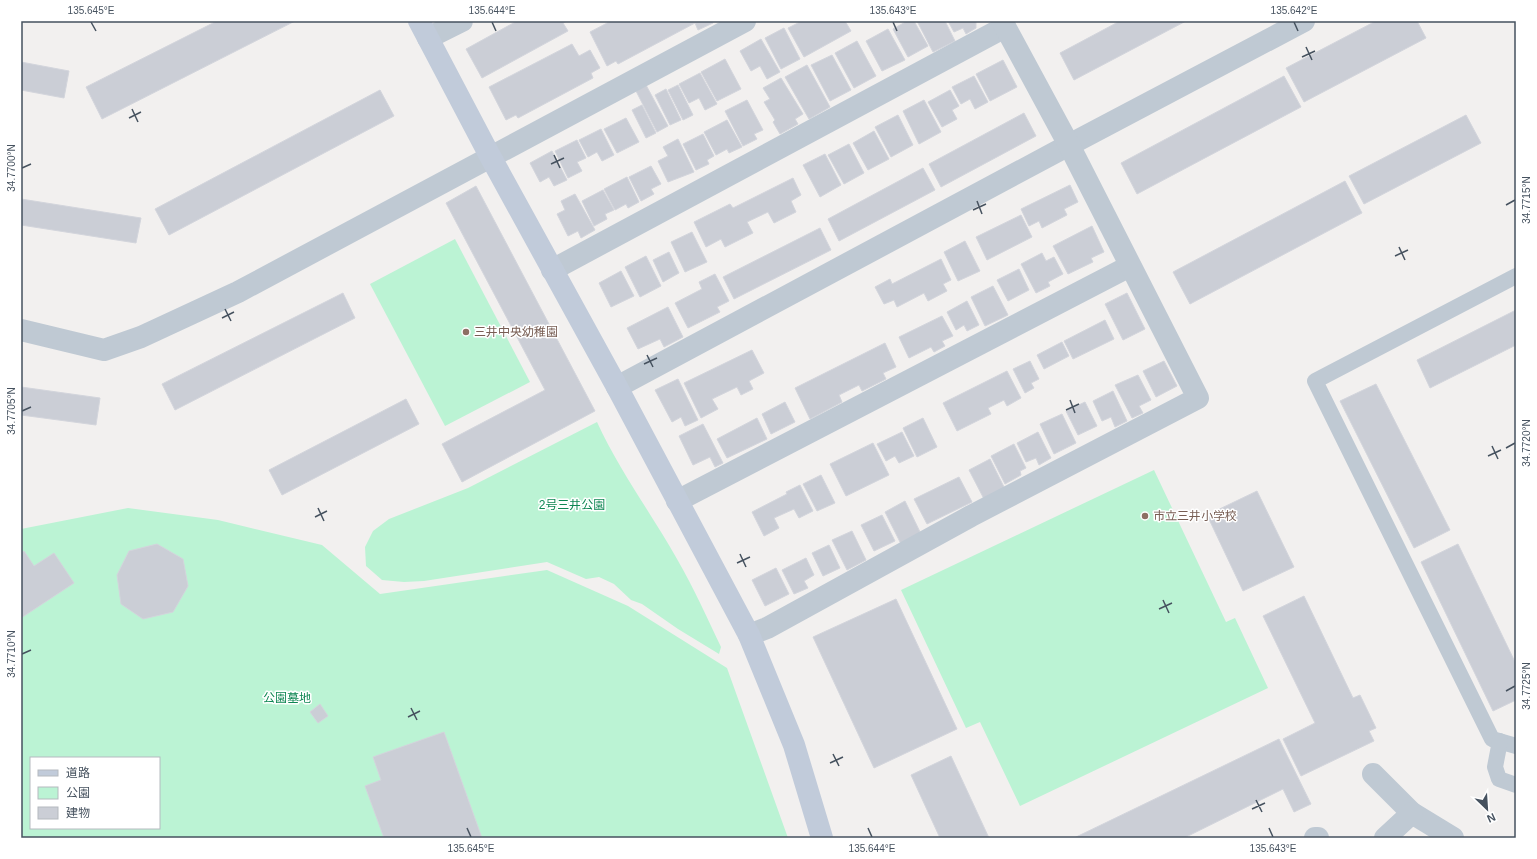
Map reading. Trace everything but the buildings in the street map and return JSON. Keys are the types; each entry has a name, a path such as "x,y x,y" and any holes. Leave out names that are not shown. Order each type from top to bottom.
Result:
{"street":[{"path":"462,21 424,30 490,156 617,387 749,635 794,744 822,838"},
{"path":"21,330 104,350 141,337 238,292 745,21"},
{"path":"617,387 1304,21"},
{"path":"552,270 1003,24 1069,145 1198,398 971,516 767,628 749,635"},
{"path":"677,501 1130,266"},
{"path":"1373,774 1412,813 1453,838"},
{"path":"1385,838 1412,813"}],"lane":[{"path":"1516,276 1315,381 1492,739 1516,746"},
{"path":"1500,741 1495,767 1499,779 1516,785"}],"green space":[{"path":"455,239 530,382 445,426 370,284"},
{"name":"2号三井公園","path":"597,422 615,457 689,581 721,647 719,654 678,629 642,604 631,600 614,584 599,577 586,579 547,562 424,581 404,582 382,580 366,566 365,547 373,531 389,519 468,488"},
{"path":"1154,470 1226,622 1235,618 1268,688 1020,806 980,722 966,728 901,590"},
{"name":"公園墓地","path":"128,508 218,520 322,545 380,594 547,570 628,606 727,668 788,838 21,838 21,529"}],"place":[{"name":"三井中央幼稚園","path":"466,332"},
{"name":"市立三井小学校","path":"1145,516"}]}
